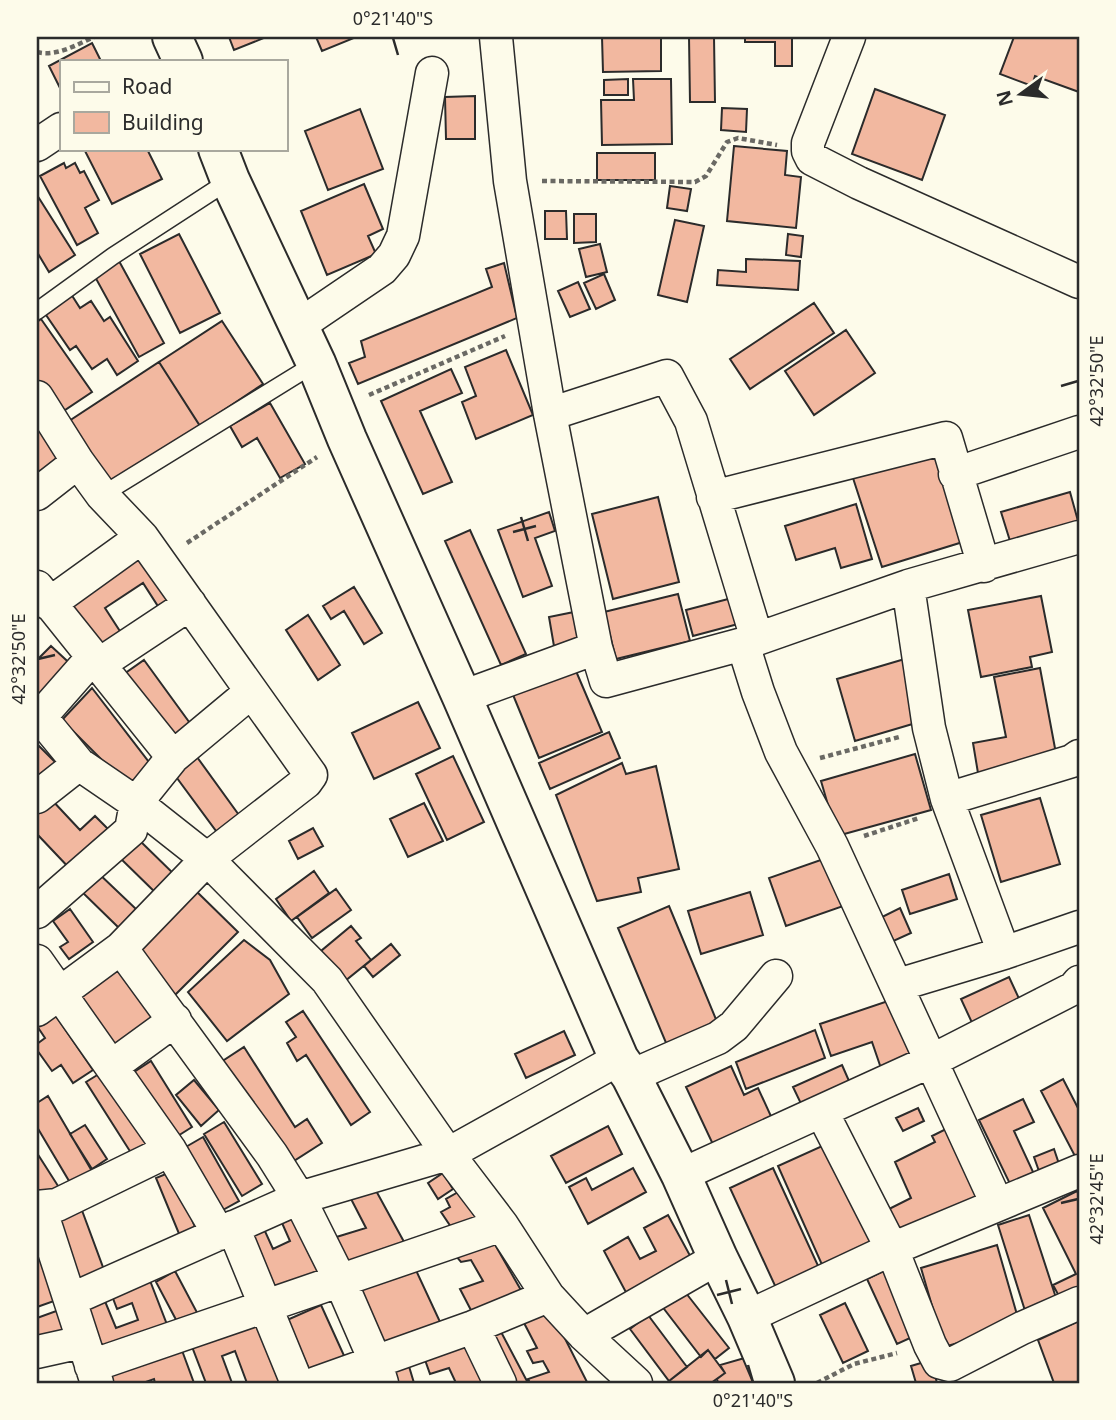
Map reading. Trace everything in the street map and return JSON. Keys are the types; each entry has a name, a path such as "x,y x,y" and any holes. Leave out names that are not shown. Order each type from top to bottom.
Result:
{"street":[{"path":"496,37 510,181 534,323 596,648 606,681 750,642 908,586 1079,537"},
{"path":"849,37 808,143 812,159 859,183 1079,282"},
{"path":"298,326 382,269 394,255 403,236 432,73"},
{"path":"37,145 60,130"},
{"path":"224,164 316,363 625,1067 681,1175 775,1383"},
{"path":"550,414 667,376 691,421 713,497 750,642 758,692 789,767 832,846 997,1204"},
{"path":"37,397 78,462 102,495 151,548 311,775 306,782 207,859 121,948 48,1002"},
{"path":"955,474 1079,432"},
{"path":"713,497 946,438 984,566"},
{"path":"37,494 78,462"},
{"path":"151,548 43,596 173,757"},
{"path":"908,586 929,728 947,799 1004,953"},
{"path":"190,604 95,662 39,715 79,764 136,803 207,859 327,980 447,1154 502,1225 548,1296 624,1381"},
{"path":"462,697 596,648"},
{"path":"37,912 131,830 136,803 173,757 251,692"},
{"path":"37,797 79,764"},
{"path":"947,799 1077,766"},
{"path":"898,985 1079,927"},
{"path":"121,948 272,1155 299,1198 340,1280 379,1373"},
{"path":"37,961 48,1002 112,1066 226,1230 267,1307 297,1383"},
{"path":"70,1300 299,1198 447,1154 625,1067 726,1032 776,976"},
{"path":"681,1175 931,1061 1077,988"},
{"path":"112,1066 175,1020"},
{"path":"822,1112 892,1249 939,1362 950,1364 1079,1303"},
{"path":"90,1364 38,1207 57,1205 170,1150"},
{"path":"747,1317 892,1249 997,1204 1077,1176"},
{"path":"37,1352 90,1364 267,1307 502,1225"},
{"path":"584,1335 718,1258"},
{"path":"316,1383 379,1373 473,1327 548,1296"},
{"path":"473,1327 500,1383"}],"lane":[{"path":"37,311 113,256 224,164"},
{"path":"102,495 316,363"}],"path":[{"path":"37,52 59,52 94,37"},
{"path":"510,181 695,182 706,176 727,142 738,138 808,151"},
{"path":"151,548 212,528 276,483 341,424 534,323"},
{"path":"789,767 929,728"},
{"path":"832,846 938,812 947,799"},
{"path":"817,1383 854,1364 930,1345"}],"building":[{"path":"229,37 263,37 264,38 234,50"},
{"path":"316,37 353,37 354,38 322,51"},
{"path":"602,37 661,37 661,71 603,72"},
{"path":"689,37 714,37 715,102 690,102"},
{"path":"745,37 792,37 792,66 775,66 775,42 745,42"},
{"path":"1014,37 1079,37 1079,92 1035,76 1032,86 1000,74"},
{"path":"92,43 100,60 60,60"},
{"path":"60,60 60,88 49,66"},
{"path":"628,79 628,95 604,95 604,80"},
{"path":"633,79 671,79 672,144 602,145 601,100 634,100"},
{"path":"875,89 945,115 922,180 852,154"},
{"path":"475,96 475,139 446,139 445,97"},
{"path":"722,108 747,109 746,132 721,130"},
{"path":"360,109 383,169 328,190 305,131"},
{"path":"734,146 787,151 785,175 801,177 796,228 727,221"},
{"path":"85,150 148,150 162,179 112,204"},
{"path":"597,153 655,153 655,180 597,180"},
{"path":"64,163 66,168 75,163 80,173 84,171 99,200 85,208 98,233 77,245 40,176"},
{"path":"364,184 383,229 368,236 376,254 327,275 301,211"},
{"path":"670,186 691,189 687,211 667,208"},
{"path":"37,195 75,255 49,272 37,252"},
{"path":"545,211 566,211 567,239 545,239"},
{"path":"574,214 596,214 596,242 574,243"},
{"path":"675,220 704,226 687,302 658,295"},
{"path":"179,234 220,313 180,333 140,254"},
{"path":"788,234 803,236 801,257 786,255"},
{"path":"600,244 607,272 586,277 579,249"},
{"path":"746,259 800,261 798,290 717,285 718,270 746,272"},
{"path":"119,261 164,343 139,357 94,275"},
{"path":"504,263 517,318 358,384 349,363 365,357 361,341 492,287 486,269"},
{"path":"604,274 615,300 596,309 584,283"},
{"path":"578,282 590,309 570,317 558,291"},
{"path":"71,294 80,308 91,301 104,321 110,317 138,361 117,375 107,359 92,369 76,346 70,350 44,312"},
{"path":"814,303 834,333 750,389 730,359"},
{"path":"41,319 92,392 56,416 37,388 37,322"},
{"path":"222,321 263,384 200,426 159,362"},
{"path":"846,330 875,373 814,415 785,371"},
{"path":"506,350 533,415 476,439 462,402 476,396 465,367"},
{"path":"159,362 200,426 108,486 66,423"},
{"path":"451,369 462,393 420,411 452,482 423,494 381,401"},
{"path":"270,403 305,464 280,478 257,438 242,447 230,426"},
{"path":"37,421 68,467 46,482 37,468"},
{"path":"936,448 966,541 882,567 852,475"},
{"path":"1070,492 1078,521 1010,541 1001,512"},
{"path":"658,497 679,582 613,599 592,514"},
{"path":"856,504 872,559 841,568 835,548 796,560 785,526"},
{"path":"549,512 555,531 535,538 552,586 523,597 498,530"},
{"path":"470,530 526,654 501,665 445,541"},
{"path":"143,547 180,603 163,614 143,583 105,608 125,639 101,656 63,601"},
{"path":"354,587 382,633 364,644 344,611 331,619 323,606"},
{"path":"678,594 690,641 616,659 604,612"},
{"path":"1041,596 1052,652 1030,657 1032,667 981,677 968,610"},
{"path":"732,598 738,624 693,636 686,610"},
{"path":"574,612 580,648 555,652 549,617"},
{"path":"308,615 340,665 318,680 286,630"},
{"path":"51,646 78,671 37,700 37,660"},
{"path":"908,658 926,720 855,741 837,679"},
{"path":"144,660 192,726 172,741 124,674"},
{"path":"573,664 602,732 539,758 511,690"},
{"path":"1040,668 1057,759 978,773 973,743 1006,737 994,677"},
{"path":"92,688 152,766 131,789 62,720"},
{"path":"418,702 440,748 374,779 352,733"},
{"path":"609,732 620,758 550,789 539,763"},
{"path":"37,744 57,764 37,783"},
{"path":"915,754 931,810 837,836 821,781"},
{"path":"453,756 484,822 447,840 416,774"},
{"path":"197,757 244,822 222,839 174,774"},
{"path":"622,763 626,774 656,766 679,869 638,878 641,892 597,901 556,795"},
{"path":"50,798 80,830 95,816 113,834 73,872 37,834 37,810"},
{"path":"1040,798 1060,864 1001,882 981,815"},
{"path":"424,803 443,841 408,857 390,819"},
{"path":"313,828 323,846 298,859 289,841"},
{"path":"136,837 178,878 160,897 118,856"},
{"path":"835,855 852,903 786,926 769,878"},
{"path":"96,871 136,909 119,928 79,889"},
{"path":"314,871 329,893 291,921 276,899"},
{"path":"949,874 957,899 910,914 902,890"},
{"path":"192,887 238,932 175,995 130,950"},
{"path":"336,889 351,910 312,938 297,917"},
{"path":"750,892 763,935 701,954 688,911"},
{"path":"669,906 720,1029 669,1050 618,928"},
{"path":"900,908 911,933 889,943 878,919"},
{"path":"70,909 93,942 69,959 60,947 68,942 53,921"},
{"path":"351,926 361,938 356,941 371,960 345,981 321,951"},
{"path":"244,940 270,960 289,994 227,1041 188,992"},
{"path":"391,944 400,955 373,977 364,966"},
{"path":"121,960 167,1026 114,1063 69,997"},
{"path":"1009,977 1022,1005 974,1027 961,999"},
{"path":"891,1000 914,1066 884,1077 872,1042 831,1056 820,1024"},
{"path":"52,1010 93,1070 73,1083 61,1065 52,1071 37,1050 37,1044 45,1038 37,1026 37,1021"},
{"path":"303,1011 370,1112 351,1125 306,1055 297,1061 287,1043 296,1037 286,1022"},
{"path":"815,1030 825,1058 746,1089 736,1062"},
{"path":"564,1031 575,1055 526,1078 515,1054"},
{"path":"244,1047 295,1127 307,1119 322,1143 286,1166 221,1062"},
{"path":"151,1061 192,1127 173,1139 131,1074"},
{"path":"842,1065 853,1090 805,1112 793,1087"},
{"path":"731,1066 744,1095 758,1088 775,1125 717,1153 686,1087"},
{"path":"107,1069 154,1143 133,1156 86,1082"},
{"path":"1063,1079 1079,1110 1077,1160 1041,1091"},
{"path":"194,1080 219,1110 201,1126 176,1095"},
{"path":"48,1096 96,1178 75,1191 37,1127 37,1103"},
{"path":"1023,1099 1034,1122 1014,1131 1034,1174 1011,1186 979,1120"},
{"path":"918,1108 924,1121 903,1131 896,1118"},
{"path":"224,1122 262,1184 242,1196 204,1134"},
{"path":"958,1123 990,1191 896,1236 885,1211 911,1198 895,1162 935,1142 932,1136"},
{"path":"85,1125 107,1159 92,1169 70,1134"},
{"path":"608,1126 622,1154 566,1183 551,1156"},
{"path":"203,1137 239,1201 221,1211 184,1148"},
{"path":"831,1142 877,1243 823,1267 778,1166"},
{"path":"1054,1149 1060,1167 1040,1174 1034,1157"},
{"path":"37,1153 60,1189 43,1198 37,1187"},
{"path":"633,1168 646,1192 588,1224 569,1187 586,1178 592,1190"},
{"path":"773,1168 820,1270 777,1290 730,1188"},
{"path":"173,1171 198,1235 182,1241 156,1178"},
{"path":"443,1173 453,1189 438,1199 428,1183"},
{"path":"374,1187 409,1251 345,1274 330,1239 366,1228 350,1197"},
{"path":"460,1191 477,1220 455,1233 441,1212 450,1207 446,1199"},
{"path":"1077,1191 1079,1288 1060,1298 1053,1285 1076,1274 1043,1208"},
{"path":"80,1205 104,1270 74,1281 50,1216"},
{"path":"303,1214 327,1267 268,1293 244,1238 264,1229 273,1249 290,1241 282,1223"},
{"path":"668,1215 694,1263 629,1298 604,1251 628,1237 640,1259 656,1251 644,1228"},
{"path":"1029,1215 1059,1307 1027,1317 998,1225"},
{"path":"489,1234 526,1299 474,1316 460,1289 483,1281 471,1260 461,1262 450,1249"},
{"path":"37,1243 57,1300 37,1307"},
{"path":"997,1245 1020,1325 944,1347 921,1268"},
{"path":"414,1266 441,1324 382,1351 355,1292"},
{"path":"888,1269 919,1334 897,1344 867,1279"},
{"path":"175,1271 201,1320 182,1331 156,1282"},
{"path":"149,1278 171,1335 99,1359 77,1303 102,1294 116,1328 138,1320 132,1303 117,1309 111,1293"},
{"path":"682,1288 729,1348 715,1359 708,1350 701,1357 661,1305"},
{"path":"845,1303 868,1351 843,1363 820,1315"},
{"path":"321,1305 346,1360 312,1376 287,1320"},
{"path":"59,1310 67,1335 40,1344 37,1318"},
{"path":"551,1311 587,1382 530,1383 528,1379 549,1372 543,1361 533,1363 527,1351 537,1348 523,1321"},
{"path":"648,1315 687,1367 669,1381 630,1329"},
{"path":"258,1320 281,1383 247,1383 235,1351 222,1356 232,1383 206,1383 191,1344"},
{"path":"1079,1321 1079,1383 1054,1383 1038,1340"},
{"path":"500,1330 528,1383 507,1383 483,1338"},
{"path":"467,1342 486,1383 456,1383 449,1368 430,1374 424,1357"},
{"path":"180,1345 194,1383 155,1383 154,1379 143,1383 106,1383 102,1372"},
{"path":"708,1350 725,1373 711,1383 670,1383 669,1381"},
{"path":"748,1357 755,1382 718,1383 717,1379 725,1373 720,1365"},
{"path":"931,1360 937,1383 916,1383 911,1366"},
{"path":"408,1363 414,1383 387,1383 383,1371"}]}
